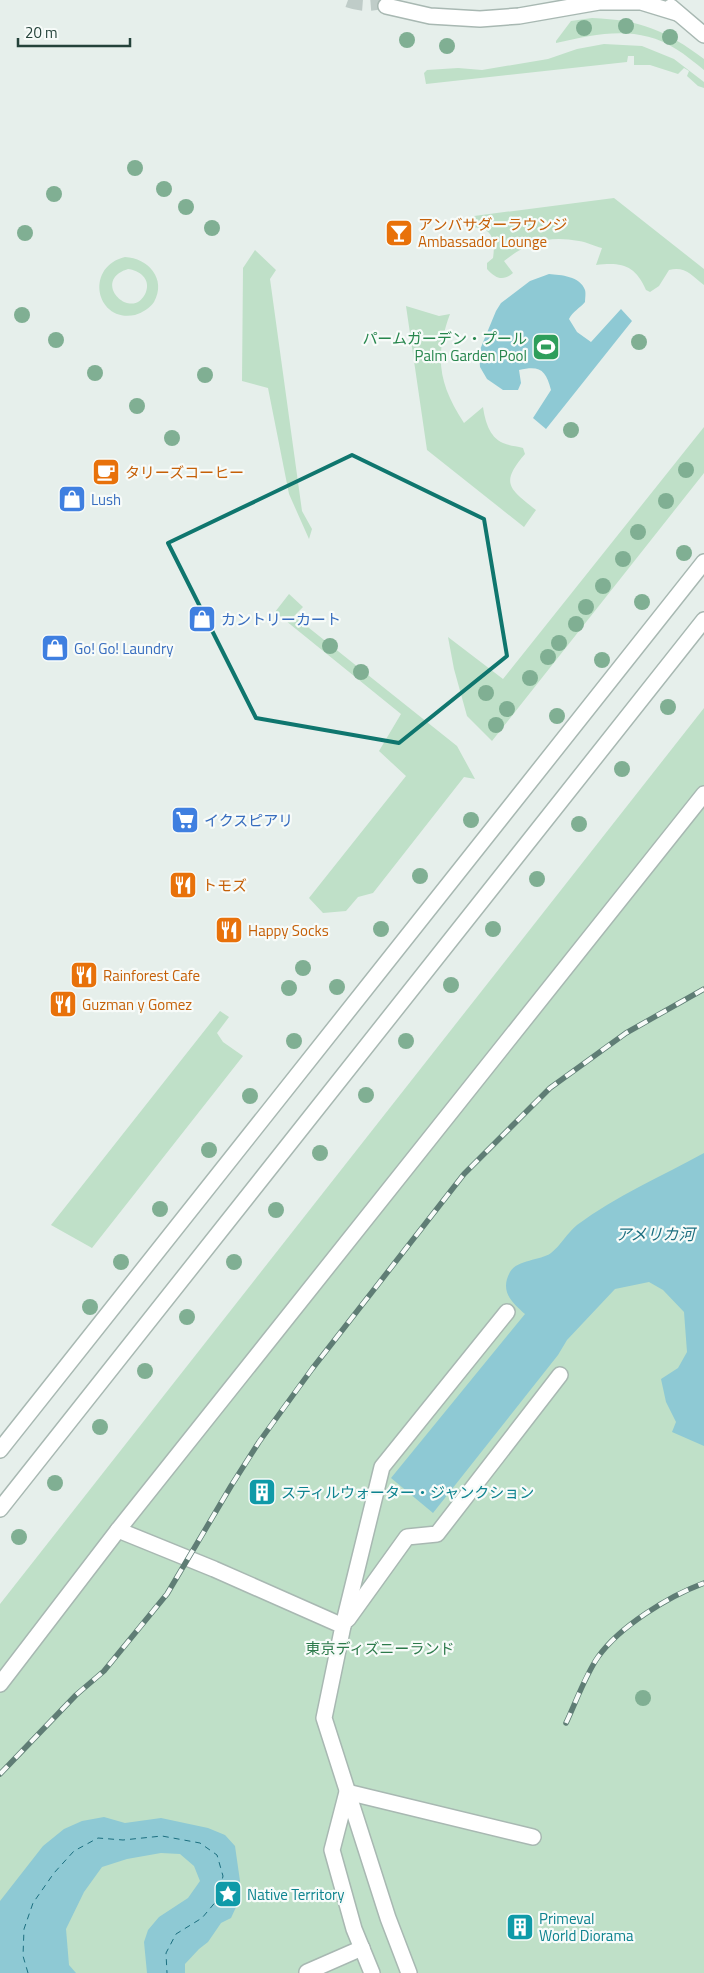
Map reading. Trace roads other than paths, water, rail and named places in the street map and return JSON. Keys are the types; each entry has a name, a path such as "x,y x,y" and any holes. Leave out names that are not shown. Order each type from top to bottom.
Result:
{"street":[{"path":"665,0 677,13 704,35"},
{"path":"386,6 430,16 480,19 519,16 549,5 599,2 641,2 677,13"},
{"path":"0,1450 704,562"},
{"path":"0,1509 704,620"},
{"path":"0,1684 118,1530 704,794"},
{"path":"409,1973 388,1918 324,1718 342,1626 382,1467 507,1312"},
{"path":"342,1626 406,1537 437,1534 560,1375"},
{"path":"118,1530 214,1569 342,1626"},
{"path":"347,1792 533,1837"},
{"path":"347,1792 332,1850 354,1929 372,1973"},
{"path":"307,1972 362,1948"}],"water":[{"name":"パームガーデン・プール Palm Garden Pool","path":"549,274 570,277 583,285 585,302 569,319 577,332 591,342 621,309 632,321 546,429 533,418 551,390 544,374 532,368 519,370 521,383 518,390 503,390 487,379 480,367 479,352 501,303 530,281"},
{"name":"アメリカ河","path":"704,1153 704,1446 672,1432 676,1422 666,1402 661,1379 678,1368 687,1352 684,1312 663,1290 649,1282 615,1289 567,1340 558,1355 433,1513 391,1478 525,1314 512,1301 507,1291 506,1285 510,1272 524,1262 541,1258 551,1253 573,1228 592,1215 623,1196"},
{"path":"104,1817 125,1823 161,1818 208,1828 225,1835 235,1846 240,1881 237,1905 231,1918 221,1923 208,1942 185,1964 185,1973 147,1973 144,1942 148,1930 159,1917 188,1898 200,1881 194,1866 180,1854 161,1853 127,1859 102,1867 84,1892 66,1929 69,1965 76,1973 0,1973 0,1901 43,1846 64,1829 82,1821"}],"tunnel":[{"path":"348,0 358,3 387,0"}],"railway":[{"path":"0,1774 76,1695 104,1671 167,1594 259,1442 312,1369 464,1174 550,1088 626,1033 704,989"},
{"path":"566,1723 589,1672 607,1645 646,1613 704,1583"}],"place":[{"name":"アンバサダーラウンジ Ambassador Lounge","path":"399,233"},
{"name":"パームガーデン・プール Palm Garden Pool","path":"546,347"},
{"name":"タリーズコーヒー","path":"106,472"},
{"name":"Lush","path":"72,499"},
{"name":"カントリーカート","path":"202,619"},
{"name":"Go! Go! Laundry","path":"55,648"},
{"name":"イクスピアリ","path":"185,820"},
{"name":"トモズ","path":"183,885"},
{"name":"Happy Socks","path":"229,930"},
{"name":"Rainforest Cafe","path":"84,975"},
{"name":"Guzman y Gomez","path":"63,1004"},
{"name":"スティルウォーター・ジャンクション","path":"262,1492"},
{"name":"Native Territory","path":"228,1894"},
{"name":"Primeval World Diorama","path":"520,1927"}],"park label":[{"name":"東京ディズニーランド","path":"380,1648"}]}
